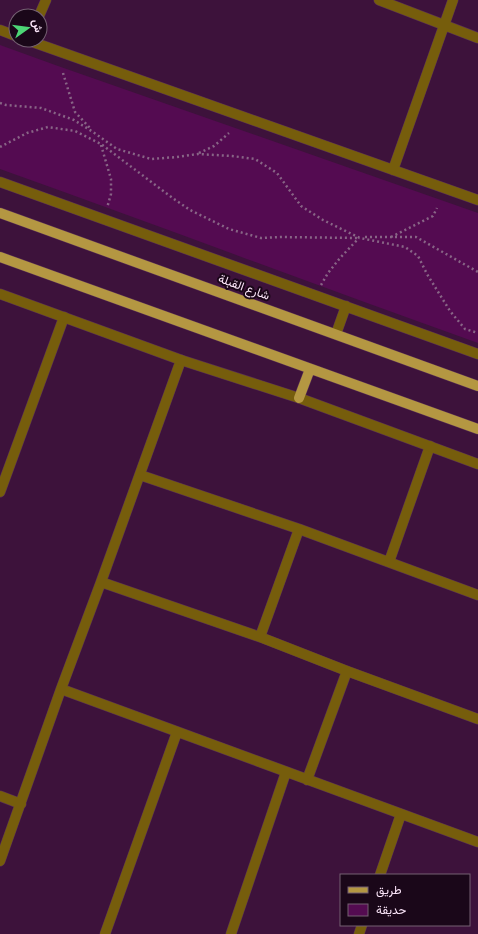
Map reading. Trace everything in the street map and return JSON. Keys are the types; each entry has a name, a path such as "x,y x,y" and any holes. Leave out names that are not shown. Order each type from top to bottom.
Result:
{"main road":[{"name":"شارع القبلة","path":"0,213 478,386"},
{"path":"0,257 478,429"},
{"path":"299,398 310,369"}],"street":[{"path":"379,0 478,38"},
{"path":"393,170 453,0"},
{"path":"48,47 478,200"},
{"path":"0,182 478,354"},
{"path":"0,294 181,360 299,398 478,464"},
{"path":"336,334 346,306"},
{"path":"0,492 64,318"},
{"path":"0,861 181,360"},
{"path":"389,562 430,446"},
{"path":"140,475 299,529 478,595"},
{"path":"260,637 299,529"},
{"path":"101,582 260,637 478,719"},
{"path":"307,780 347,671"},
{"path":"61,689 478,842"},
{"path":"105,934 177,732"},
{"path":"231,934 286,772"},
{"path":"0,796 21,804"},
{"path":"380,874 401,814"}],"path":[{"path":"63,73 75,112 93,132"},
{"path":"0,103 6,105 41,108 74,120 117,149 151,159 198,154 255,159 277,173 301,206 323,220 360,238 405,247 418,256 427,274 450,311 465,329 478,333"},
{"path":"0,147 27,133 48,127 75,131 101,144 174,200 190,210 229,229 261,238 280,236 360,238 416,237 478,272"},
{"path":"198,154 214,146 229,133"},
{"path":"101,144 111,179 111,194 103,219"},
{"path":"391,237 433,216 437,208"},
{"path":"316,295 328,273 340,258 360,238"}],"green space":[{"path":"0,45 478,213 478,343 120,212 0,169"}]}
